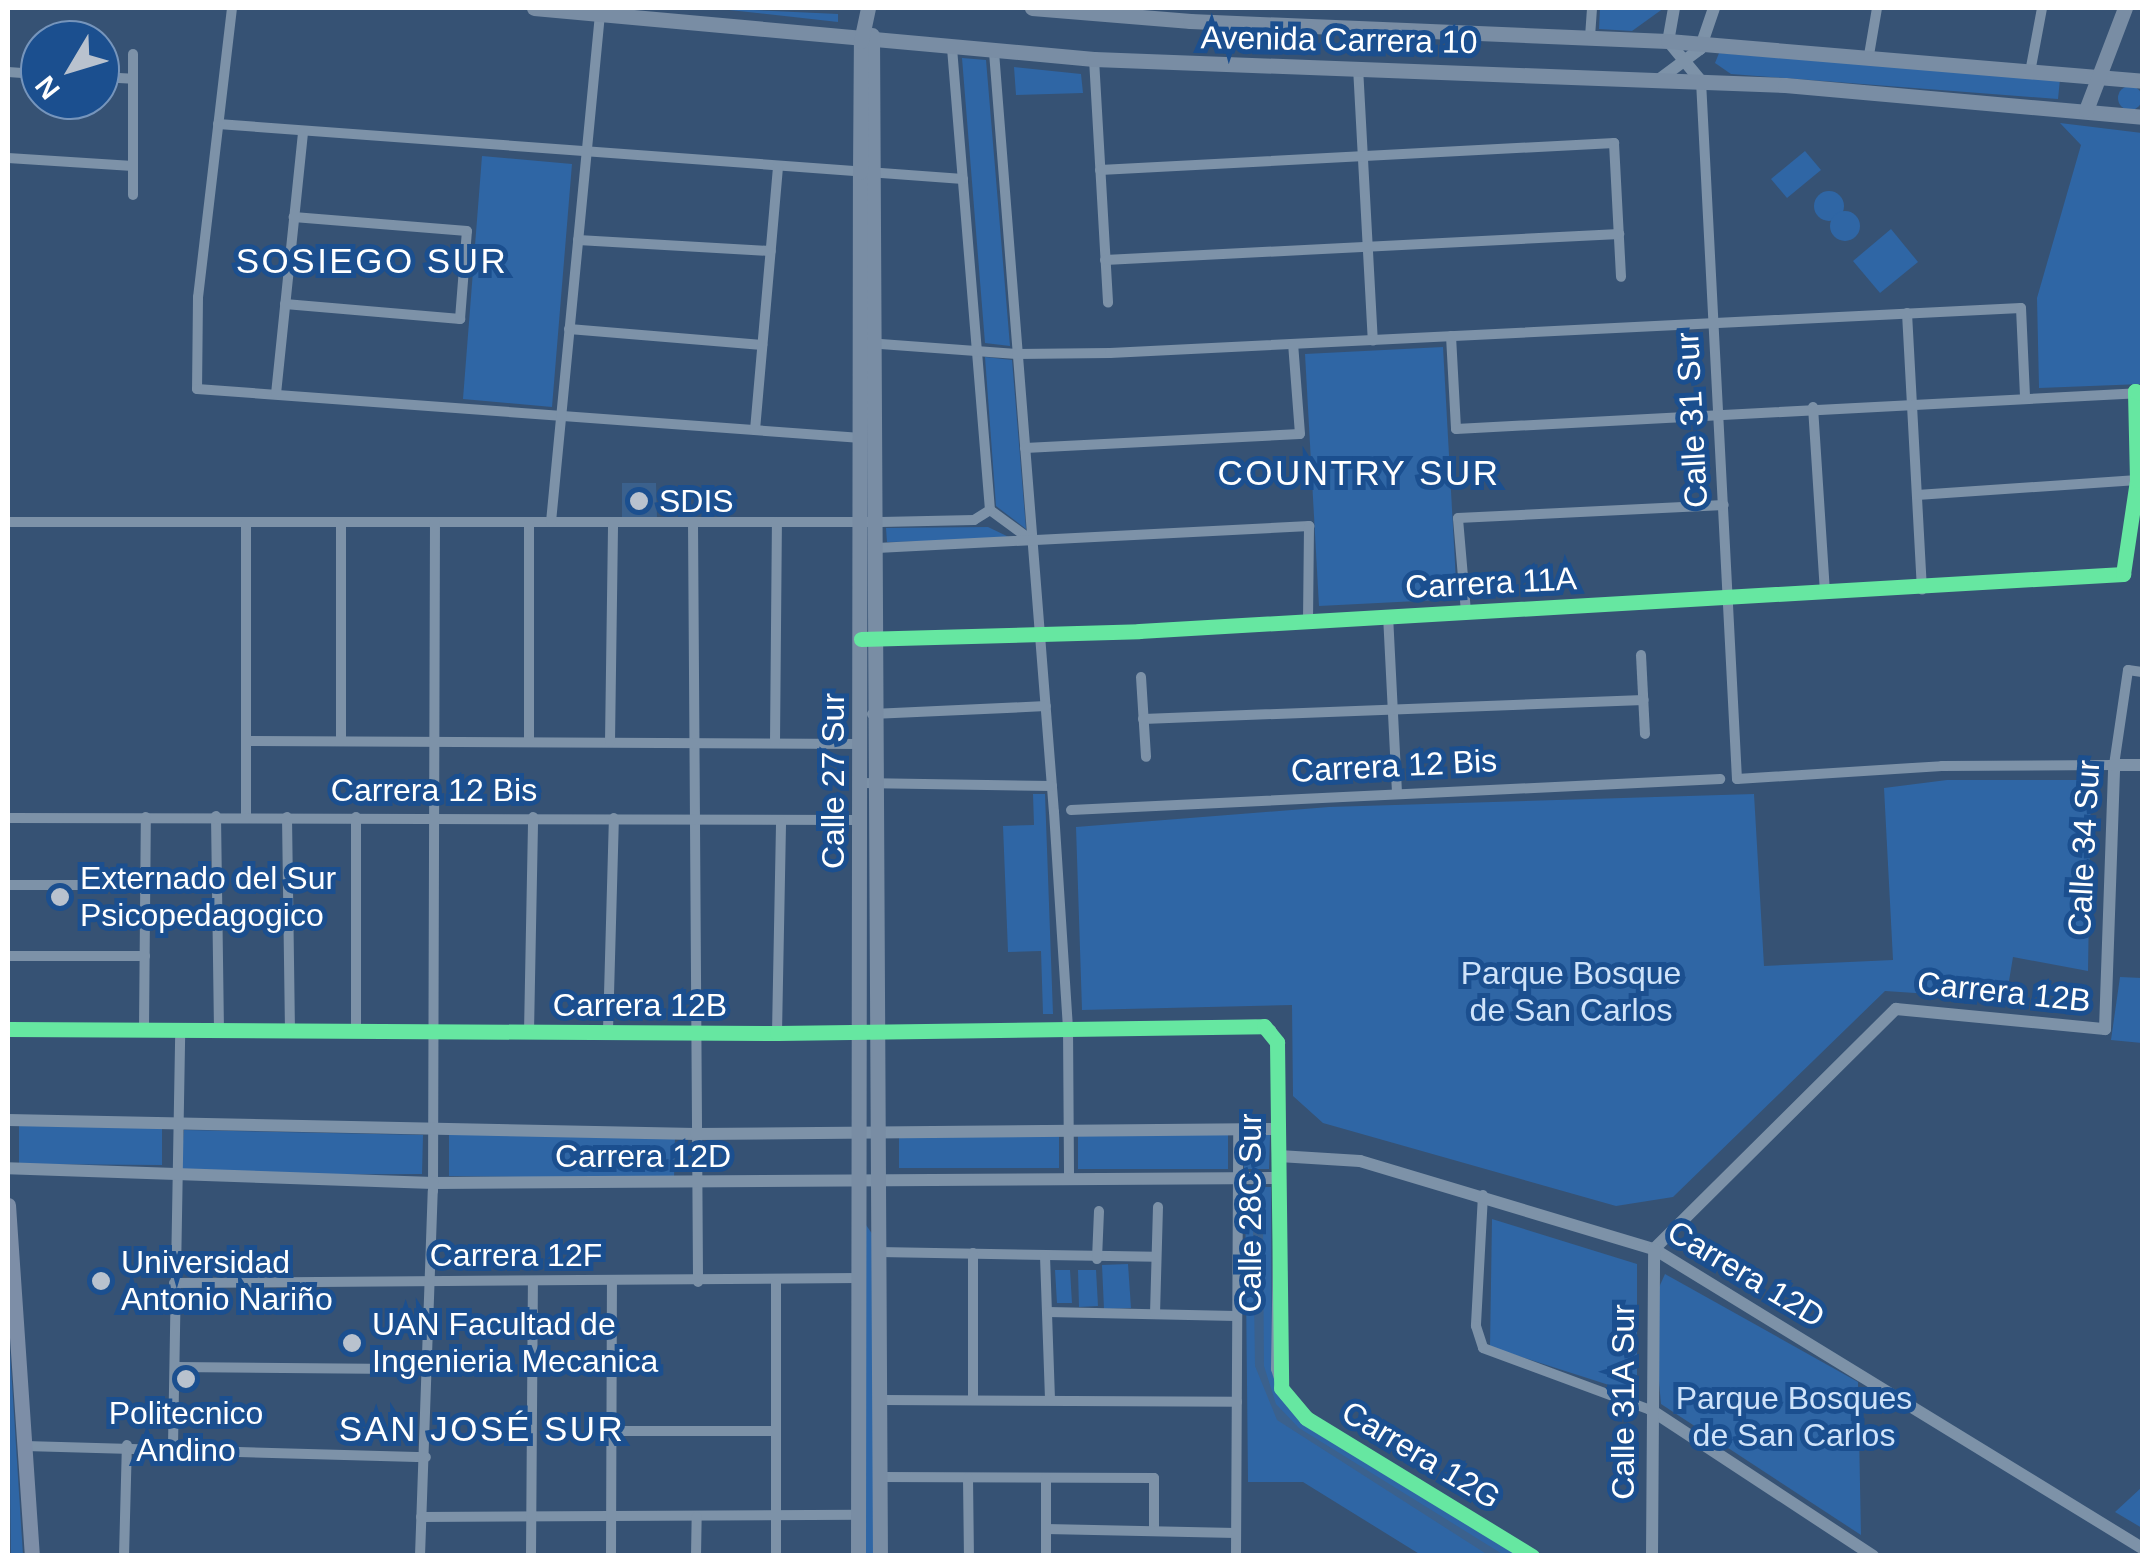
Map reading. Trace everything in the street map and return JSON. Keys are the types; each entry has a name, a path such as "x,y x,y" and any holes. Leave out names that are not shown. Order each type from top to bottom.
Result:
{"main road":[{"name":"Avenida Carrera 10","path":"534,8 866,42 1094,59 1358,65 1701,81 2142,117"},
{"name":"Calle 27 Sur","path":"870,8 866,42 869,783 879,1029 883,1400 880,1556"},
{"name":"Avenida Carrera 10","path":"1032,8 1272,25 1668,41 2142,80"},
{"path":"2086,110 2125,8"},
{"name":"Calle 27 Sur","path":"870,522 877,548 870,639"},
{"name":"Calle 27 Sur","path":"858,1556 860,820 869,783 861,744 869,714"},
{"path":"8,1205 32,1556"}],"street":[{"path":"232,8 198,298 197,388 869,439"},
{"path":"1272,8 1272,25"},
{"path":"1590,37 1592,8"},
{"path":"1674,8 1668,41 1701,81"},
{"path":"1658,79 1687,64 1704,44 1714,8"},
{"path":"1868,56 1877,8"},
{"path":"2031,68 2042,8"},
{"path":"551,522 600,14"},
{"path":"952,48 990,510"},
{"path":"994,52 1042,636 1068,1028 1069,1176"},
{"path":"132,195 133,54"},
{"path":"1094,59 1108,303"},
{"path":"1358,65 1373,341"},
{"path":"120,78 133,78"},
{"name":"Calle 31 Sur","path":"1701,81 1737,779 1942,766 2114,764"},
{"path":"218,124 963,179"},
{"path":"276,394 304,131"},
{"path":"1100,170 1614,143 1621,277"},
{"path":"8,158 133,166"},
{"path":"755,430 778,166"},
{"path":"286,304 460,319 466,231 294,217"},
{"path":"1105,260 1619,234"},
{"path":"578,240 771,251"},
{"path":"868,343 1017,354 1373,341 2020,308 2025,396"},
{"path":"1907,312 1922,590"},
{"path":"569,329 762,345"},
{"path":"1451,336 1456,428 2138,392 2137,480 1917,494"},
{"path":"1024,448 1300,434 1293,344"},
{"path":"1813,407 1826,594"},
{"name":"Carrera 11A","path":"870,639 1042,636 1308,619 1922,590 2124,574 2137,480"},
{"path":"1466,612 1458,518 1724,504"},
{"path":"8,522 870,522 974,520 990,510"},
{"path":"990,510 1032,540"},
{"path":"246,522 246,817"},
{"path":"341,522 341,742"},
{"path":"420,1556 432,1281 435,522"},
{"path":"529,522 530,742"},
{"path":"610,742 613,522"},
{"path":"693,522 698,1282"},
{"path":"774,743 777,522"},
{"path":"877,548 1309,526 1308,619"},
{"path":"1388,616 1397,791"},
{"path":"1641,655 1645,734"},
{"name":"Calle 34 Sur","path":"2106,1029 2114,764 2128,670 2142,672"},
{"path":"1140,678 1146,757"},
{"path":"1144,719 1644,700"},
{"path":"869,714 1046,706"},
{"path":"246,741 861,744"},
{"path":"2114,764 2142,765"},
{"name":"Carrera 12 Bis","path":"1071,810 1397,791 1720,780"},
{"path":"869,783 1052,786"},
{"path":"216,816 219,1026"},
{"path":"288,816 290,1030"},
{"path":"356,817 356,1032"},
{"path":"529,1032 532,817"},
{"name":"Carrera 12 Bis","path":"8,818 860,820"},
{"path":"144,1029 146,818"},
{"path":"608,1030 614,818"},
{"path":"777,1033 781,821"},
{"path":"8,885 146,885"},
{"path":"8,956 145,956"},
{"name":"Carrera 12B","path":"1654,1248 1896,1009 2106,1029"},
{"name":"Carrera 12B","path":"8,1029 180,1030 219,1026 434,1034 608,1030 777,1033 859,1029 1271,1030"},
{"path":"173,1446 180,1030"},
{"name":"Calle 28C Sur","path":"1271,1030 1277,1042 1280,1178 1276,1368 1286,1396"},
{"name":"Carrera 12D","path":"8,1120 696,1134 1277,1129"},
{"name":"Calle 28C Sur","path":"1236,1556 1238,1129"},
{"name":"Carrera 12D","path":"1279,1156 1360,1160 1654,1248 2142,1548"},
{"name":"Carrera 12D","path":"8,1168 433,1182 696,1185 1069,1176 1280,1178"},
{"path":"1483,1195 1476,1326 1484,1348 1651,1410 1873,1554"},
{"path":"1155,1314 1158,1207"},
{"path":"1097,1259 1100,1211"},
{"name":"Calle 31A Sur","path":"1652,1556 1654,1248"},
{"path":"879,1252 1097,1259 1155,1257"},
{"path":"972,1253 973,1399"},
{"path":"1044,1256 1050,1398"},
{"name":"Carrera 12F","path":"174,1283 776,1283 858,1278"},
{"path":"531,1556 534,1282"},
{"path":"611,1556 612,1283"},
{"path":"776,1283 776,1556"},
{"path":"1048,1312 1236,1316"},
{"path":"176,1367 428,1369"},
{"name":"Carrera 12G","path":"1286,1396 1312,1422 1532,1556"},
{"path":"883,1400 1237,1402"},
{"path":"612,1431 774,1431"},
{"path":"124,1556 127,1445"},
{"path":"25,1446 173,1446 426,1457"},
{"path":"880,1477 1154,1478 1154,1531"},
{"path":"968,1478 969,1556"},
{"path":"1046,1478 1046,1556"},
{"path":"421,1517 532,1520 858,1515"},
{"path":"696,1556 697,1517"},
{"path":"1046,1530 1236,1533"}],"green space":[{"path":"711,8 838,14 838,22"},
{"path":"1600,8 1664,8 1632,31 1599,29"},
{"path":"1719,53 2060,79 2058,99 1731,74 1715,63"},
{"path":"962,58 986,60 1010,346 985,343"},
{"path":"1014,67 1081,74 1083,93 1016,95"},
{"path":"2130,86 2139,89 2139,107 2130,110 2121,107 2118,98 2121,89"},
{"path":"2060,123 2142,133 2142,384 2039,388 2037,298 2081,145"},
{"path":"1805,151 1821,170 1787,198 1771,179"},
{"path":"482,156 572,164 552,407 463,399"},
{"path":"1829,191 1843,200 1844,206 1835,220 1829,221 1815,212 1814,206 1823,192"},
{"path":"1845,211 1859,220 1860,226 1851,240 1845,241 1831,232 1830,226 1839,212"},
{"path":"1891,229 1918,262 1880,293 1853,261"},
{"path":"1443,347 1457,599 1319,606 1305,354"},
{"path":"985,357 1012,360 1026,529 996,506"},
{"path":"988,527 1015,540 887,542 886,528"},
{"name":"Parque Bosque de San Carlos","path":"1947,780 2091,780 2088,971 2013,957 2006,999 1885,991 1673,1197 1616,1206 1323,1123 1293,1096 1292,1005 1082,1010 1076,827 1329,807 1754,794 1764,966 1893,960 1884,788"},
{"path":"1033,794 1045,794 1053,1014 1043,1014 1041,951 1008,952 1003,826 1034,825"},
{"path":"2120,977 2142,978 2142,1043 2111,1040"},
{"path":"19,1125 162,1126 162,1165 19,1164"},
{"path":"184,1130 423,1135 422,1174 180,1175"},
{"path":"449,1134 675,1138 674,1179 449,1176"},
{"path":"1078,1134 1228,1135 1228,1169 1078,1169"},
{"path":"899,1135 1059,1135 1059,1168 899,1168"},
{"path":"1244,1135 1270,1135 1269,1169 1244,1169"},
{"path":"1245,1187 1271,1187 1272,1373 1288,1408 1521,1555 1421,1555 1303,1482 1248,1482"},
{"path":"1492,1219 1637,1264 1637,1394 1490,1347"},
{"path":"864,1222 875,1238 875,1555 863,1556"},
{"path":"1128,1264 1131,1308 1104,1309 1102,1265"},
{"path":"1055,1270 1070,1270 1072,1303 1057,1303"},
{"path":"1078,1270 1096,1270 1098,1306 1079,1307"},
{"name":"Parque Bosques de San Carlos","path":"1665,1274 1858,1382 1861,1535 1661,1404 1652,1303"},
{"path":"8,1321 23,1555 11,1555"},
{"path":"2142,1487 2142,1528 2115,1512"}],"shaded area":[{"name":"SDIS","path":"622,483 656,483 657,518 622,518"},
{"path":"1253,1229 1263,1229 1264,1366 1276,1404 1299,1428 1504,1555 1488,1555 1277,1420 1255,1366"}],"cycle path":[{"path":"861,639 1139,631 2123,574 2137,480 2135,391 2142,393"},
{"path":"8,1029 777,1033 1264,1026 1277,1042 1281,1388 1306,1418 1532,1556"}],"place":[{"name":"SDIS","path":"639,501"},
{"name":"Externado del Sur Psicopedagogico","path":"60,897"},
{"name":"Universidad Antonio Nariño","path":"101,1281"},
{"name":"UAN Facultad de Ingenieria Mecanica","path":"352,1343"},
{"name":"Politecnico Andino","path":"186,1379"}],"district":[{"name":"SOSIEGO SUR","path":"372,261"},
{"name":"COUNTRY SUR","path":"1359,473"},
{"name":"SAN JOSÉ SUR","path":"482,1429"}]}
